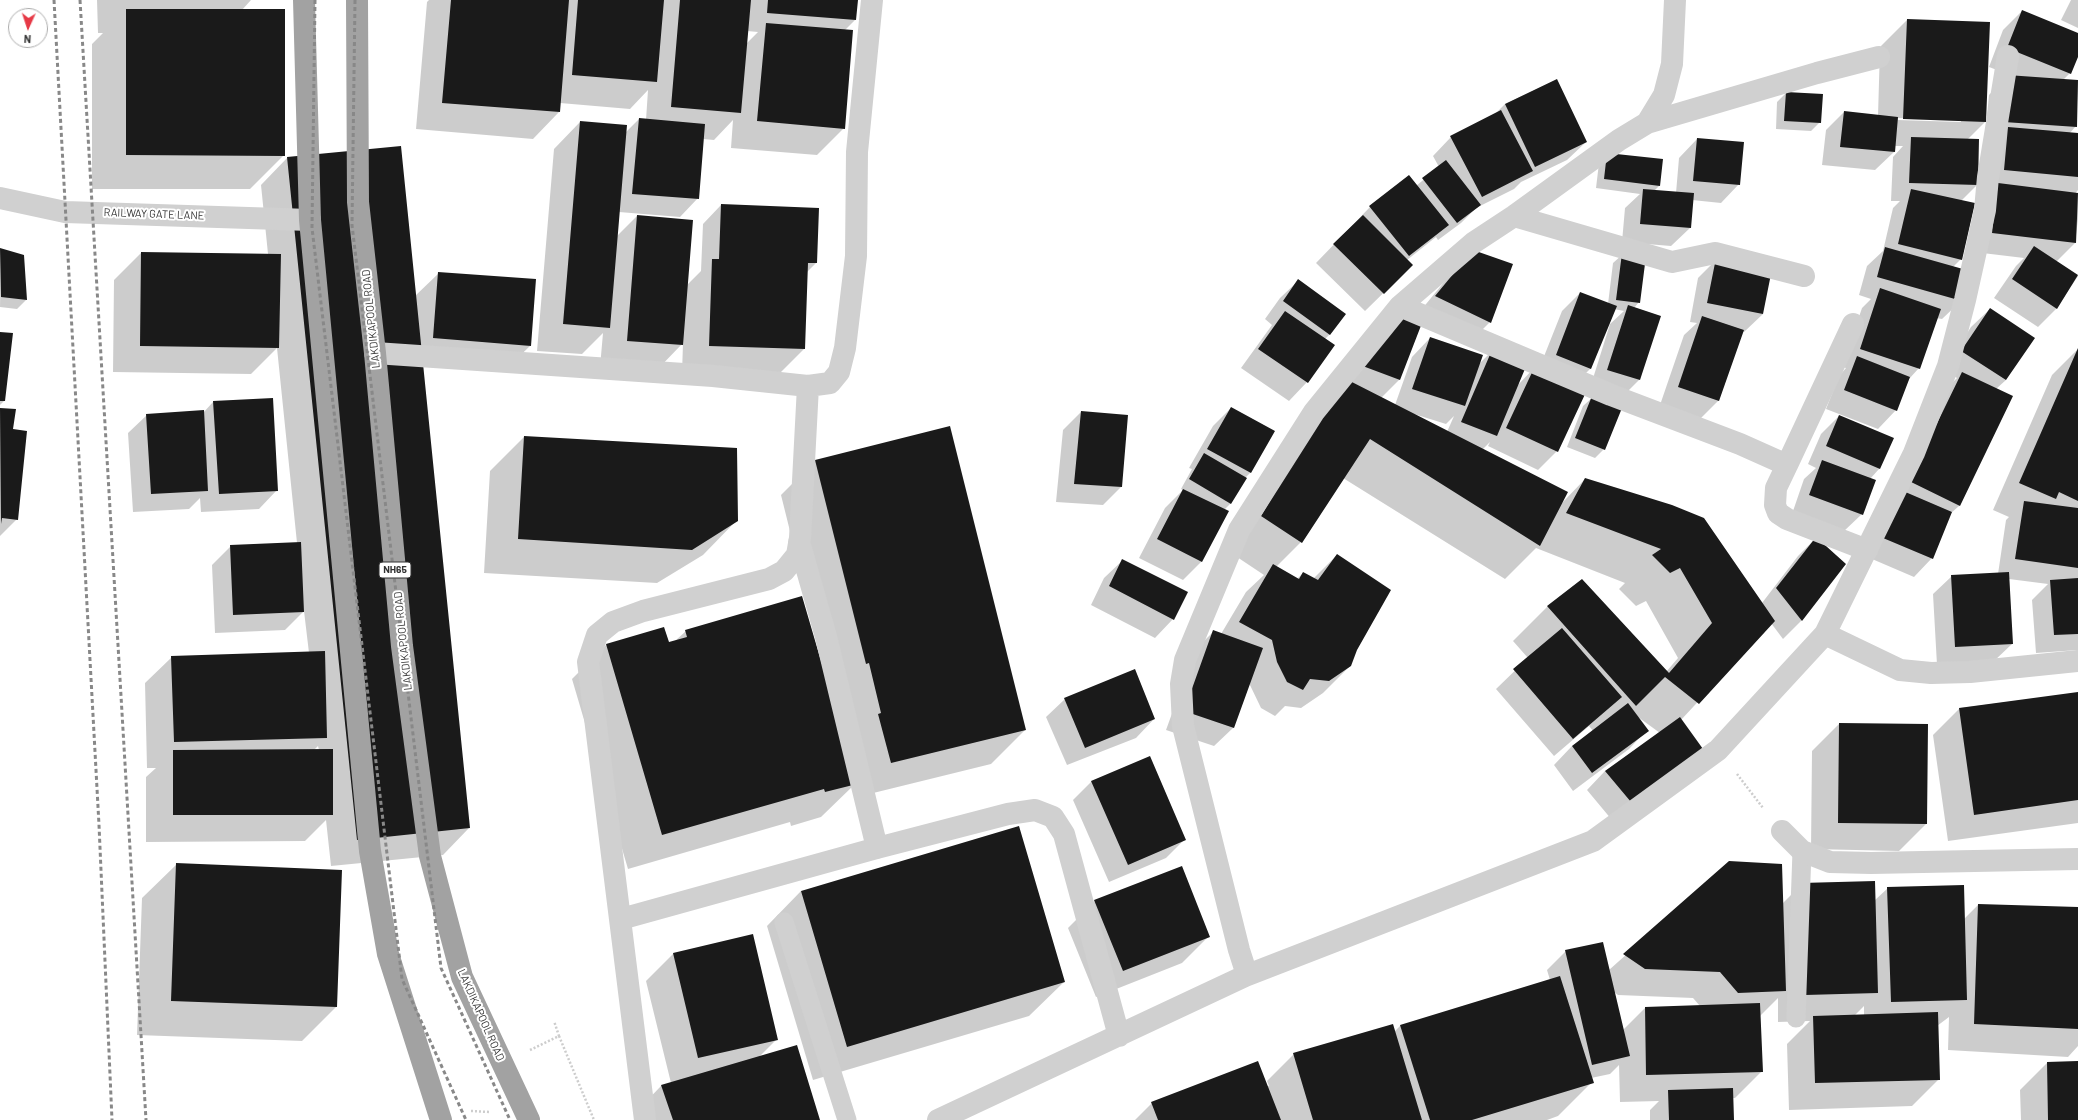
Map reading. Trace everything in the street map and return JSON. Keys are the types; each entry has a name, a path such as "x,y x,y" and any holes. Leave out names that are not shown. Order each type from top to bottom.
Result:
{"highway":[{"path":"304,0 310,220 370,851 388,954 441,1120"},
{"name":"LAKDIKAPOOL ROAD","path":"358,0 358,202 375,353 402,646 430,856 462,977 529,1120"}],"street":[{"path":"375,353 713,376 808,386 830,383 839,372 845,348 856,256 857,152 872,0"},
{"path":"1647,123 1664,95 1672,64 1675,0"},
{"path":"938,1120 1247,975 1593,841 1718,750 1825,634 1914,453 1948,366 1965,300 1985,210 1988,177 2008,56"},
{"path":"1247,975 1238,950 1182,726 1181,684 1185,660 1239,530 1314,412 1400,306 1473,243 1514,216 1619,140 1647,123 1817,73 1880,58"},
{"name":"RAILWAY GATE LANE","path":"0,198 65,212 310,220"},
{"path":"1514,216 1672,262 1715,253 1804,276"},
{"path":"1400,306 1604,392 1740,444 1787,465"},
{"path":"1853,324 1776,488 1775,504 1778,513 1787,519 1867,550"},
{"path":"645,1120 588,662 597,635 613,622 643,611 769,579 784,571 797,555 808,386"},
{"path":"799,542 826,637 877,848"},
{"path":"1825,634 1900,670 1932,673 1970,672 2078,661"},
{"path":"621,919 877,848 1008,814 1035,810 1053,817 1064,834 1119,1036"},
{"path":"1782,831 1802,851 1830,862 1871,863 2078,859"}],"lane":[{"path":"1796,1018 1802,851"},
{"path":"784,922 847,1120"}],"path":[{"path":"1718,750 1782,831"},
{"path":"554,1021 594,1120"},
{"path":"523,1053 559,1036"}],"building":[{"path":"451,0 569,0 560,112 442,103"},
{"path":"578,0 664,0 657,82 572,75"},
{"path":"680,0 751,0 741,113 671,107"},
{"path":"768,0 858,0 856,20 767,13"},
{"path":"126,9 285,9 285,156 126,155"},
{"path":"2022,10 2078,33 2078,57 2071,74 2007,48"},
{"path":"1907,19 1990,22 1986,122 1903,119"},
{"path":"766,23 853,30 845,129 757,121"},
{"path":"2007,75 2078,80 2077,127 2004,122"},
{"path":"1557,79 1587,142 1535,167 1505,104"},
{"path":"1786,92 1823,94 1821,123 1784,121"},
{"path":"1501,110 1533,171 1482,197 1450,136"},
{"path":"1844,111 1898,117 1895,152 1840,147"},
{"path":"639,118 705,124 699,199 632,194"},
{"path":"580,121 627,125 610,328 563,324"},
{"path":"2008,127 2078,133 2078,177 2004,170"},
{"path":"1911,137 1979,139 1978,185 1909,183"},
{"path":"1697,138 1744,142 1740,185 1693,181"},
{"path":"401,146 470,828 357,840 287,157"},
{"path":"1607,153 1663,159 1660,186 1604,179"},
{"path":"1446,160 1481,205 1457,223 1422,178"},
{"path":"1409,175 1449,225 1409,256 1369,206"},
{"path":"1998,183 2078,193 2076,243 1992,233"},
{"path":"1643,189 1694,193 1691,228 1640,224"},
{"path":"1911,189 1975,203 1962,260 1898,244"},
{"path":"721,204 819,208 817,263 808,263 805,349 709,346 712,259 719,259"},
{"path":"637,215 693,220 683,345 627,341"},
{"path":"1363,215 1413,265 1384,294 1333,244"},
{"path":"2034,246 2078,275 2057,309 2012,279"},
{"path":"1885,247 1970,271 1962,301 1877,277"},
{"path":"0,248 24,255 27,300 1,297"},
{"path":"1473,250 1513,264 1491,323 1435,296"},
{"path":"141,252 281,254 279,348 140,346"},
{"path":"1622,253 1646,256 1640,303 1616,300"},
{"path":"1716,258 1772,269 1763,314 1707,303"},
{"path":"438,272 536,279 531,346 433,338"},
{"path":"1298,279 1346,314 1330,335 1283,301"},
{"path":"1880,288 1941,309 1920,369 1860,349"},
{"path":"1580,292 1617,306 1591,369 1556,355"},
{"path":"1628,305 1661,316 1640,380 1607,370"},
{"path":"1990,308 2035,338 2006,380 1961,351"},
{"path":"1285,311 1335,345 1308,383 1258,349"},
{"path":"1404,314 1422,323 1400,380 1360,365"},
{"path":"1702,316 1744,330 1719,401 1678,387"},
{"path":"0,332 13,333 5,401 0,401"},
{"path":"1430,337 1483,355 1465,406 1412,389"},
{"path":"2078,348 2078,501 2059,492 2056,499 2019,483"},
{"path":"1492,350 1527,364 1497,436 1461,422"},
{"path":"1857,356 1910,377 1897,411 1844,390"},
{"path":"1535,366 1587,390 1558,452 1506,428"},
{"path":"1962,372 2013,396 1960,506 1909,481"},
{"path":"1344,378 1568,492 1540,546 1370,439 1302,543 1261,516"},
{"path":"1592,396 1622,408 1605,450 1575,438"},
{"path":"273,398 278,491 219,494 213,401"},
{"path":"1231,407 1275,431 1251,473 1207,449"},
{"path":"0,408 16,409 13,429 27,431 18,520 2,518 1,524"},
{"path":"204,410 208,491 151,494 146,414"},
{"path":"1081,411 1128,415 1122,487 1074,484"},
{"path":"1839,415 1894,438 1880,469 1826,446"},
{"path":"950,426 1026,730 891,763 878,714 881,713 869,663 866,664 815,460"},
{"path":"524,436 737,448 738,521 692,550 518,539"},
{"path":"1204,453 1247,478 1231,504 1189,479"},
{"path":"1822,460 1876,480 1863,515 1809,495"},
{"path":"1585,478 1672,505 1704,518 1775,621 1699,704 1665,677 1636,706 1547,606 1582,579 1669,673 1712,623 1680,568 1670,573 1652,555 1661,549 1566,513"},
{"path":"1183,489 1229,511 1202,562 1157,539"},
{"path":"1903,491 1952,512 1933,559 1883,538"},
{"path":"2024,501 2078,508 2078,568 2015,559"},
{"path":"1816,537 1846,564 1802,621 1776,588"},
{"path":"301,542 304,612 233,615 230,545"},
{"path":"1337,554 1391,590 1357,650 1351,666 1329,681 1310,679 1303,690 1287,682 1277,662 1272,640 1239,622 1273,564 1299,579 1303,572 1318,580"},
{"path":"1122,559 1188,592 1174,620 1109,586"},
{"path":"2009,572 2013,644 1955,647 1951,575"},
{"path":"2078,578 2078,634 2054,635 2050,580"},
{"path":"802,596 857,784 825,792 824,789 662,835 606,644 664,627 669,642 687,637 685,630"},
{"path":"1562,628 1622,697 1573,739 1513,669"},
{"path":"1213,630 1263,648 1234,728 1184,711"},
{"path":"325,651 327,738 174,742 171,656"},
{"path":"1135,669 1155,719 1085,748 1064,698"},
{"path":"2078,692 2078,800 1974,815 1959,708"},
{"path":"1628,703 1649,731 1592,773 1572,746"},
{"path":"1680,717 1703,749 1631,802 1605,771"},
{"path":"1839,723 1928,724 1927,824 1838,823"},
{"path":"333,749 333,815 173,815 173,750"},
{"path":"1150,756 1186,840 1128,865 1091,781"},
{"path":"1019,826 1065,982 847,1047 801,891"},
{"path":"1729,861 1782,864 1786,991 1738,993 1720,972 1645,969 1623,954"},
{"path":"176,863 342,870 337,1007 171,1001"},
{"path":"1182,866 1210,937 1123,971 1094,900"},
{"path":"1875,881 1878,993 1805,995 1801,883"},
{"path":"1964,885 1967,1000 1891,1002 1887,887"},
{"path":"1978,904 2078,907 2078,1029 1974,1024"},
{"path":"753,934 778,1040 698,1058 673,953"},
{"path":"1603,942 1630,1056 1592,1065 1565,950"},
{"path":"1560,976 1594,1083 1472,1120 1430,1120 1400,1025"},
{"path":"1760,1003 1763,1072 1646,1075 1645,1007"},
{"path":"1938,1012 1940,1080 1815,1083 1813,1016"},
{"path":"1393,1024 1422,1120 1313,1120 1293,1053"},
{"path":"797,1045 820,1120 673,1120 661,1085"},
{"path":"1258,1061 1281,1120 1158,1120 1151,1102"},
{"path":"2078,1061 2078,1120 2048,1120 2047,1062"},
{"path":"1733,1088 1734,1120 1669,1120 1668,1090"}],"railway":[{"path":"54,0 99,825 112,1120"},
{"path":"80,0 146,1120"},
{"path":"315,0 312,228 402,979 466,1120"},
{"path":"355,0 352,225 441,968 510,1120"}]}
